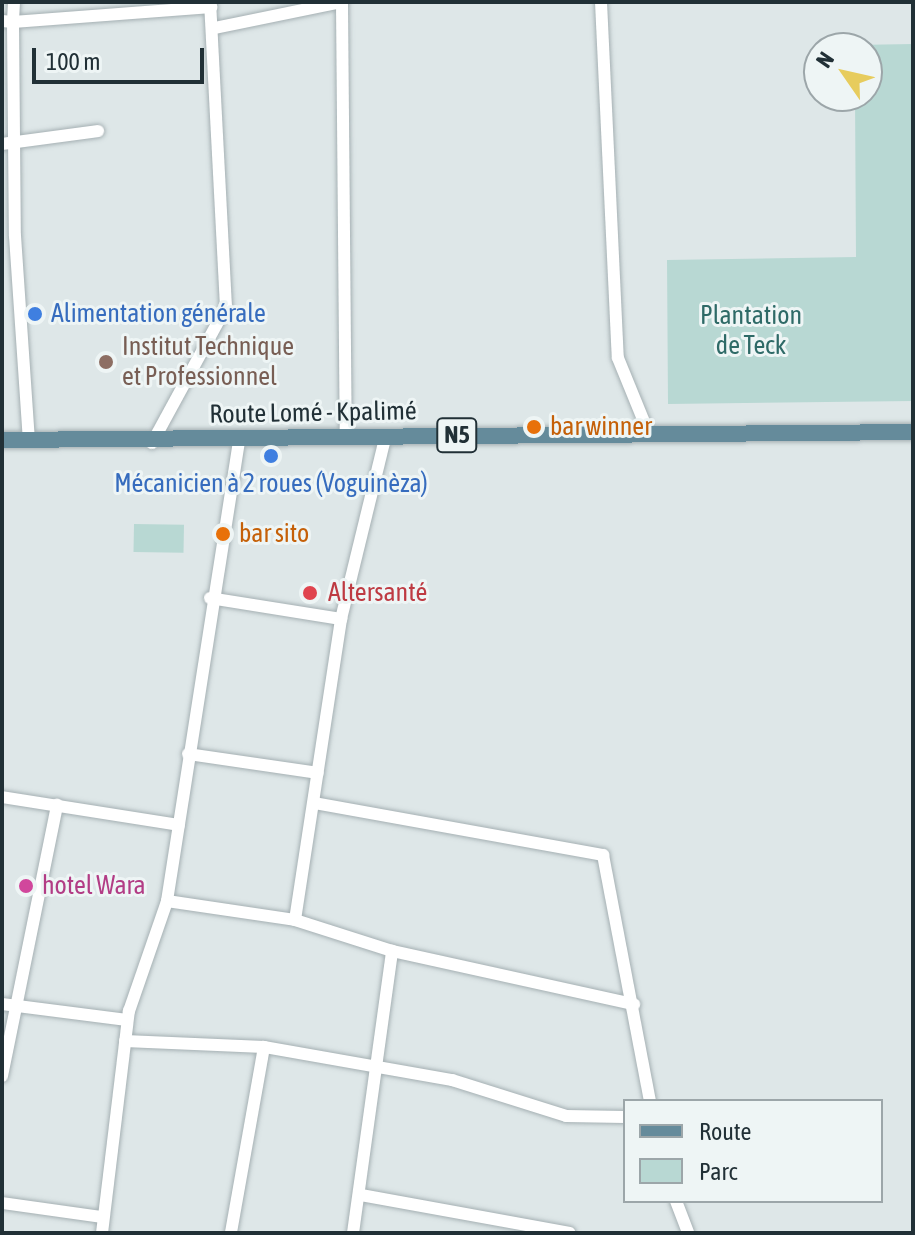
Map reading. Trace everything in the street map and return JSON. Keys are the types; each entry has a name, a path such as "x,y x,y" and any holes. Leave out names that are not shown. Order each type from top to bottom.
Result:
{"main road":[{"name":"Route Lomé - Kpalimé","path":"2,440 152,443 346,435 913,432"}],"street":[{"path":"14,2 7,21 8,236 29,439"},
{"path":"601,2 618,358 649,434"},
{"path":"215,28 342,3 346,435"},
{"path":"7,21 114,8 210,4 215,28 210,56 222,155 226,307 152,443"},
{"path":"8,145 98,131"},
{"path":"295,920 341,619 386,435"},
{"path":"102,1233 127,1020 167,901 210,598 240,437"},
{"path":"210,598 341,619"},
{"path":"188,754 318,773"},
{"path":"2,797 179,825"},
{"path":"314,803 603,855 634,1004 650,1099"},
{"path":"2,1076 8,1004 57,805"},
{"path":"167,901 295,920 392,951 634,1004"},
{"path":"353,1233 361,1195 375,1063 392,951"},
{"path":"8,1004 127,1020"},
{"path":"125,1041 264,1047 375,1063 566,1116 623,1117"},
{"path":"231,1233 264,1047"},
{"path":"361,1195 570,1233"},
{"path":"2,1203 102,1217"},
{"path":"677,1203 688,1233"}],"green space":[{"name":"Plantation de Teck","path":"913,44 913,401 668,404 667,260 856,257 855,112 883,112 883,45"},
{"path":"134,524 184,525 184,553 134,552"}],"place":[{"name":"Alimentation générale","path":"35,314"},
{"name":"Institut Technique et Professionnel","path":"106,362"},
{"name":"bar winner","path":"534,427"},
{"name":"Mécanicien à 2 roues (Voguinèza)","path":"271,456"},
{"name":"bar sito","path":"223,534"},
{"name":"Altersanté","path":"310,593"},
{"name":"hotel Wara","path":"26,886"}]}
